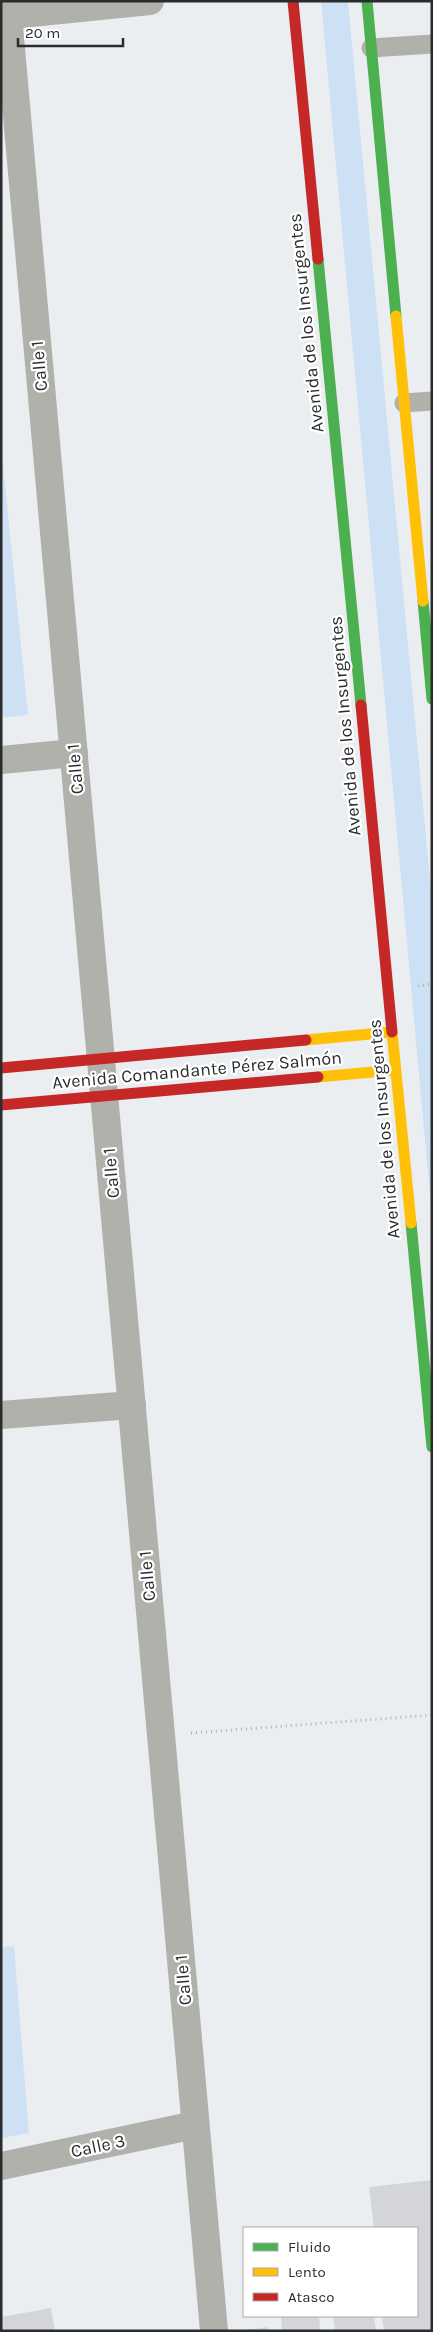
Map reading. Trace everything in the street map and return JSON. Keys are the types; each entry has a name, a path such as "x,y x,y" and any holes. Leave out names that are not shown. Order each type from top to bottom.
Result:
{"main road":[{"name":"Avenida de los Insurgentes","path":"293,1 432,1447"},
{"path":"367,1 432,698"},
{"name":"Avenida Comandante Pérez Salmón","path":"1,1068 392,1032"},
{"name":"Avenida Comandante Pérez Salmón","path":"1,1105 395,1070"}],"street":[{"path":"19,11 150,1"},
{"name":"Calle 1","path":"19,11 74,753 214,2331"},
{"path":"1,760 74,753"},
{"path":"1,1415 132,1405"},
{"name":"Calle 3","path":"1,2166 195,2125"}],"lane":[{"path":"371,48 432,44"},
{"path":"404,403 432,401"}],"path":[{"path":"161,1735 432,1715"}],"shaded area":[{"path":"321,1 348,1 432,902 432,1217"},
{"path":"1,444 28,715 1,718"},
{"path":"14,1946 29,2133 1,2138 1,1947"}],"building":[{"path":"432,2180 432,2331 384,2331 382,2317 418,2317 418,2227 374,2227 369,2187"},
{"path":"51,2308 55,2331 1,2331 1,2317"},
{"path":"281,2317 319,2317 320,2331 282,2331"},
{"path":"333,2317 374,2317 376,2331 335,2331"},
{"path":"268,2327 268,2331 247,2331 247,2330"}],"traffic: fast":[{"path":"367,1 396,316"},
{"path":"318,259 361,705"},
{"path":"423,601 432,699"},
{"path":"411,1223 432,1447"}],"traffic: slow":[{"path":"396,316 423,601"},
{"path":"392,1032 411,1223"},
{"path":"306,1040 392,1032"},
{"path":"318,1077 395,1070"}],"traffic: jam":[{"path":"293,1 318,259"},
{"path":"361,705 392,1032"},
{"path":"1,1068 306,1040"},
{"path":"1,1105 318,1077"}]}
